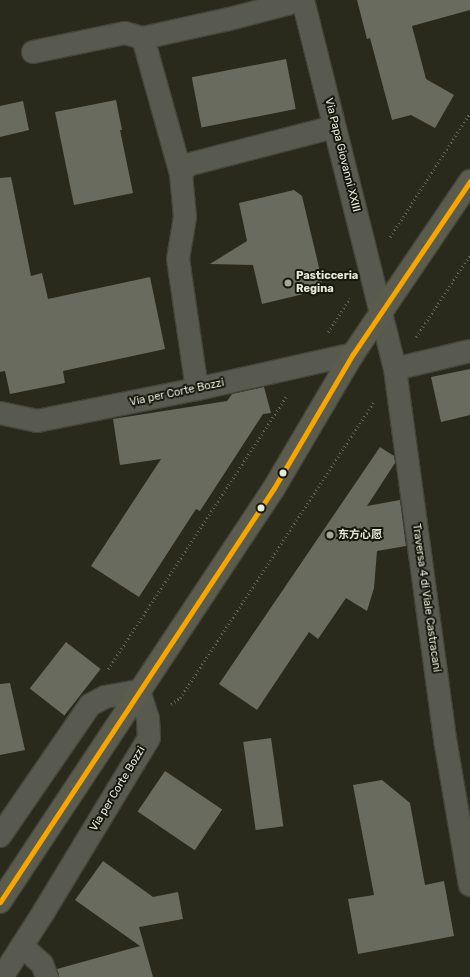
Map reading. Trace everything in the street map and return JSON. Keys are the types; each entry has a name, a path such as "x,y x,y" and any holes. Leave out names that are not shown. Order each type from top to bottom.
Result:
{"main road":[{"path":"0,902 138,691 274,488 354,354 470,181"}],"street":[{"path":"33,52 125,33 143,38 303,0"},
{"name":"Via Papa Giovanni XXIII","path":"303,0 334,127 382,311"},
{"path":"143,38 181,174 185,217 178,259 197,389"},
{"path":"181,174 187,165 334,127"},
{"name":"Traversa 4 di Viale Castracani","path":"382,311 395,370 446,745 470,885"},
{"path":"395,370 470,352"},
{"name":"Via per Corte Bozzi","path":"0,413 37,422 197,389 354,354"},
{"path":"0,836 90,705 105,697 138,691"},
{"name":"Via per Corte Bozzi","path":"2,977 149,738 148,719 138,691"},
{"path":"22,946 42,964 47,977"}],"path":[{"path":"105,697 106,674 470,113"},
{"path":"148,719 180,698 470,255"}],"building":[{"path":"357,0 470,0 470,10 412,26 426,79 454,95 435,128 411,115 392,120 370,38 367,39"},
{"path":"286,59 296,109 201,127 192,77"},
{"path":"116,100 122,130 120,130 133,193 74,205 55,112"},
{"path":"23,101 29,130 0,137 0,106"},
{"path":"11,177 31,276 42,273 48,299 150,277 165,349 63,371 65,383 10,394 5,371 0,372 0,178"},
{"path":"294,190 302,196 322,280 320,290 262,304 253,265 210,264 247,241 239,203"},
{"path":"470,369 470,415 441,422 431,377"},
{"path":"264,387 271,413 263,414 200,511 196,509 139,597 91,566 161,459 120,465 113,419 227,401 232,394"},
{"path":"380,447 394,456 395,463 367,506 400,500 406,546 377,551 374,588 367,611 346,598 318,639 309,632 257,710 219,684"},
{"path":"66,642 101,669 64,716 30,688"},
{"path":"10,683 25,750 0,755 0,684"},
{"path":"271,738 283,826 256,830 243,742"},
{"path":"165,771 222,810 195,850 138,812"},
{"path":"382,780 410,803 425,885 444,881 454,936 358,954 348,899 374,895 353,785"},
{"path":"103,861 153,897 178,892 183,919 139,927 153,977 59,977 57,969 140,946 75,900"}],"transit line":[{"path":"0,902 274,488 353,354 470,181"}],"place":[{"name":"Pasticceria Regina","path":"288,283"},
{"name":"东方心愿","path":"330,535"}]}
